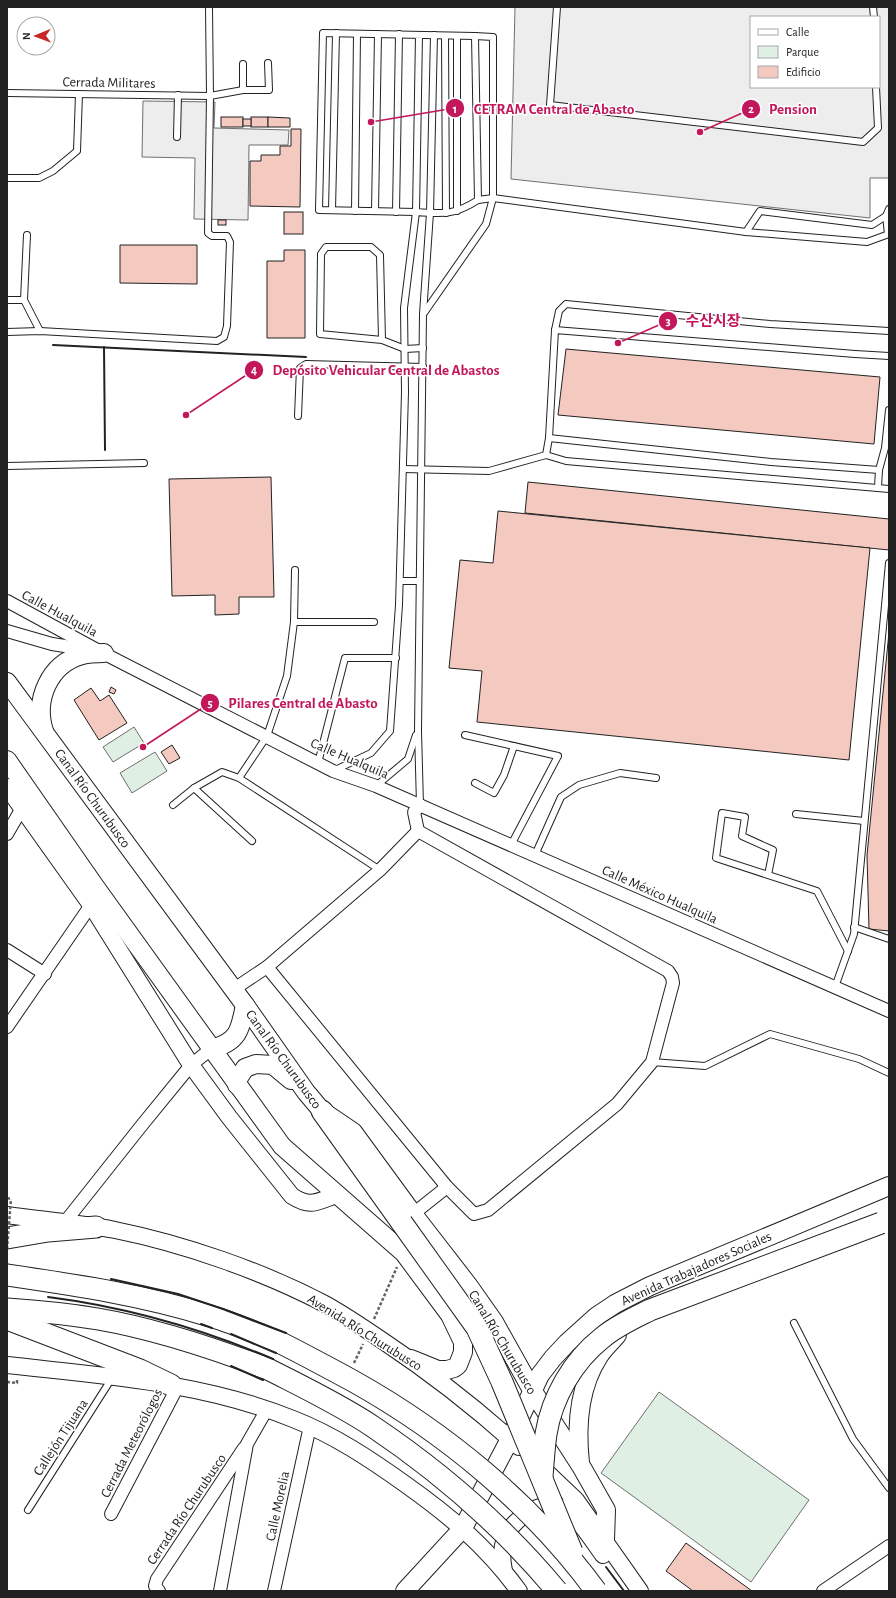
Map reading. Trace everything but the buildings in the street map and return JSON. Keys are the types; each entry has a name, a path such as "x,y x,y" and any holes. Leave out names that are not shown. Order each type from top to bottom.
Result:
{"highway":[{"path":"322,1111 407,1218 477,1328 502,1382 578,1565"},
{"path":"542,1477 546,1433 558,1397 574,1368 591,1348 602,1338 628,1321 650,1310 885,1221"},
{"path":"7,1238 48,1231 96,1227"},
{"path":"7,1276 108,1291 210,1316 281,1343 354,1381 454,1448 510,1495 545,1529 578,1565 596,1591"},
{"path":"7,1309 68,1314 136,1327 179,1338 268,1369 341,1408 371,1426 446,1480 488,1516 520,1548 557,1591"},
{"path":"7,1319 140,1370 174,1385"}],"main road":[{"path":"45,733 40,714 40,705 50,678 64,664 72,659 90,653 101,652"},
{"name":"Canal Río Churubusco","path":"7,682 245,1005 306,1092 322,1111"},
{"path":"7,760 96,888 282,1146 336,1195 404,1253 430,1287 454,1323 462,1342 462,1358 458,1365 454,1368 443,1370 433,1368 411,1359"},
{"path":"7,787 90,905 191,1065 229,1117 292,1196 302,1203 311,1204 336,1195"},
{"path":"211,1049 233,1040 240,1028 245,1005"},
{"path":"237,1085 238,1079 246,1068 256,1064 268,1064 273,1065 306,1092"},
{"name":"Avenida Trabajadores Sociales","path":"406,1591 463,1528 510,1439 540,1375 553,1358 584,1327 615,1304 650,1286 889,1186"},
{"name":"Avenida Río Churubusco","path":"7,1215 96,1227 136,1235 186,1248 283,1284 325,1304 411,1359 457,1394 510,1439 576,1500 640,1591"},
{"name":"Canal Río Churubusco","path":"407,1218 468,1285 494,1322 532,1390 581,1466 606,1510 605,1540"},
{"path":"581,1466 577,1438 578,1420 584,1393 592,1368 602,1351 620,1331 650,1286"},
{"path":"7,1365 174,1385 220,1395 267,1409 310,1426 342,1442 375,1462 420,1494 463,1528 483,1547 519,1591"},
{"path":"504,1571 502,1557 503,1546 509,1530 515,1523 535,1507 545,1505 559,1506 570,1512 604,1558 621,1565"}],"street":[{"name":"Calle Hualquila","path":"7,601 101,652 333,771 376,786 420,805"},
{"name":"Calle Hualquila","path":"7,631 52,644 81,650 101,652"},
{"path":"267,967 447,1187 474,1214 488,1210 617,1104 652,1062 673,983 672,977 668,971 418,831 414,812 420,805"},
{"name":"Calle México Hualquila","path":"420,805 889,1011"},
{"path":"7,834 22,808"},
{"path":"234,990 267,967 380,870 418,831"},
{"path":"7,1027 90,905"},
{"path":"7,950 44,974"},
{"path":"65,1222 191,1065 211,1049"},
{"path":"407,1218 447,1187"},
{"name":"Cerrada Meteorólogos","path":"111,1514 174,1385"},
{"name":"Cerrada Río Churubusco","path":"159,1591 155,1586 157,1579 247,1444 267,1409"},
{"name":"Calle Morelia","path":"274,1591 310,1426"},
{"name":"Cerrada Río Churubusco","path":"220,1591 247,1444"},
{"path":"823,1591 888,1547"}],"lane":[{"path":"7,332 40,331 217,341 224,337 228,322 230,242 227,236 212,236 208,233 210,96 209,7"},
{"path":"556,7 550,105 863,142 878,128 876,88"},
{"path":"423,314 486,224 493,198 493,38 475,36 323,33 319,210 446,213 457,211 478,200 493,198 746,232 867,242 888,234 886,216 889,209"},
{"path":"332,210 336,33"},
{"path":"355,211 356,34"},
{"path":"375,211 378,34"},
{"path":"396,212 399,34"},
{"path":"333,771 371,752 390,731 400,582 405,368 404,308 416,212 419,35"},
{"path":"420,805 418,731 422,367 423,314 430,213 434,35"},
{"path":"446,36 446,213"},
{"path":"456,36 457,211"},
{"path":"475,36 478,200"},
{"name":"Cerrada Militares","path":"7,93 210,96 243,90 269,90 268,63"},
{"path":"243,90 244,64"},
{"path":"7,178 39,178 53,171 77,150 79,94"},
{"path":"177,137 178,95"},
{"path":"746,232 760,212 872,225 886,216"},
{"path":"27,235 24,300 40,331"},
{"path":"382,340 380,255 371,247 326,247 321,254 320,334 382,340 405,349 423,348"},
{"path":"7,300 24,300"},
{"path":"546,455 549,438 555,330 559,311 566,304 770,324 889,331"},
{"path":"555,330 847,354 889,356"},
{"path":"298,416 300,368 306,364 405,368 422,367"},
{"path":"878,487 879,470 887,448 889,410"},
{"path":"549,438 771,462 879,470"},
{"path":"403,469 489,471 546,455 566,462 889,489"},
{"path":"7,466 144,463"},
{"path":"835,988 854,934 889,563"},
{"path":"239,778 267,736 287,676 294,622 295,570"},
{"path":"400,582 419,581"},
{"path":"294,622 374,622"},
{"path":"318,763 345,658 396,658"},
{"path":"376,786 408,759 418,731"},
{"path":"465,735 558,756 511,845"},
{"path":"475,783 494,793 504,775 514,746"},
{"path":"173,806 194,788 222,772 239,778 380,870"},
{"path":"535,855 562,798 579,785 620,773 656,778"},
{"path":"194,788 252,841"},
{"path":"768,875 773,850 742,836 745,817 722,813 716,858 817,892 848,951"},
{"path":"796,814 864,821"},
{"path":"854,927 889,939"},
{"path":"652,1062 705,1066 770,1034 859,1059 889,1073"},
{"path":"794,1323 853,1439 889,1488"},
{"name":"Callejón Tijuana","path":"28,1510 113,1377"}],"path":[{"path":"7,1198 11,1199 7,1249"},
{"path":"7,1382 17,1383"}],"green space":[{"path":"134,727 144,743 113,762 103,747"},
{"path":"155,752 167,771 132,793 120,773"},
{"path":"659,1392 809,1500 751,1582 601,1473"}],"shaded area":[{"path":"515,7 889,7 889,178 870,178 870,218 511,179"},
{"path":"143,101 215,102 214,128 289,130 288,145 249,145 248,220 194,219 195,158 142,157"}],"wall":[{"path":"53,345 306,357"},
{"path":"104,347 105,450"},
{"path":"111,1279 178,1294 286,1333"},
{"path":"48,1297 77,1301 163,1320 191,1328 273,1359"},
{"path":"201,1324 212,1328"},
{"path":"231,1334 276,1353"},
{"path":"231,1366 263,1380"},
{"path":"606,1567 624,1591"}],"place":[{"name":"CETRAM Central de Abasto","path":"371,122"},
{"name":"Pension","path":"700,132"},
{"name":"수산시장","path":"618,343"},
{"name":"Depósito Vehicular Central de Abastos","path":"186,415"},
{"name":"Pilares Central de Abasto","path":"143,747"}]}
